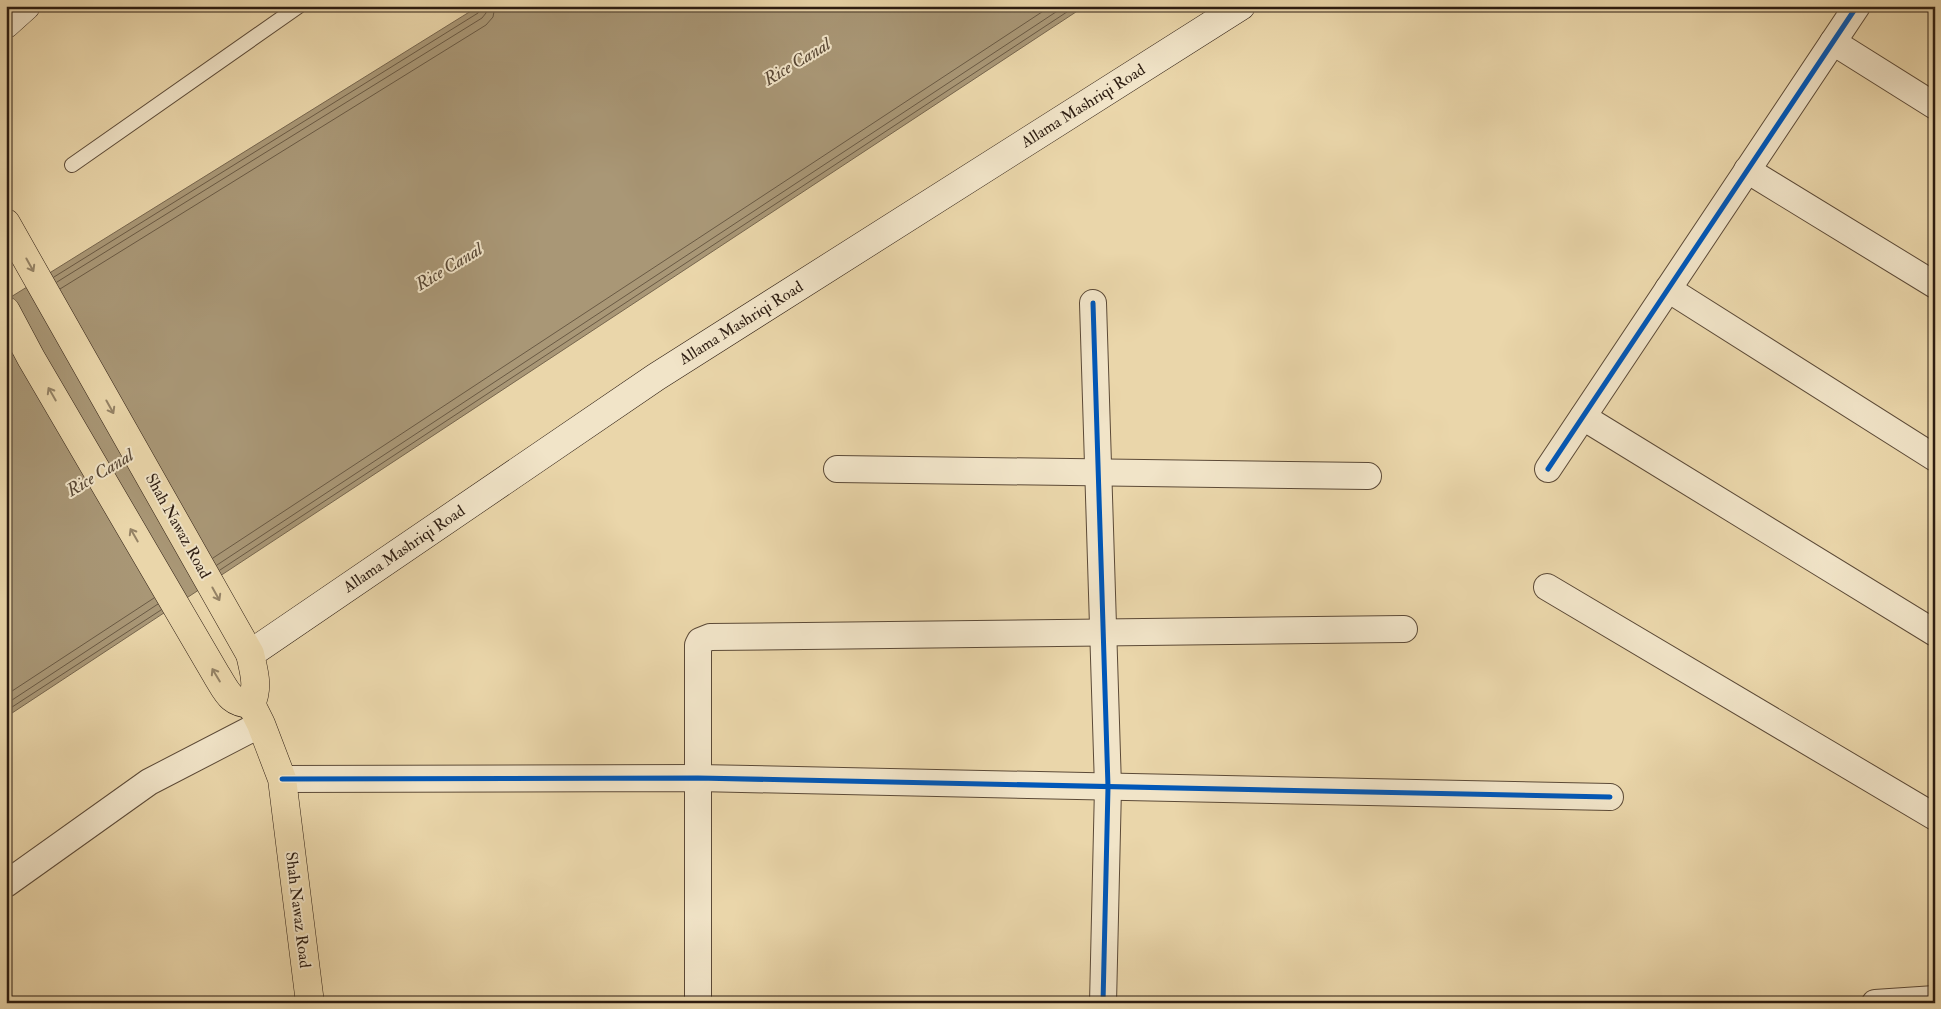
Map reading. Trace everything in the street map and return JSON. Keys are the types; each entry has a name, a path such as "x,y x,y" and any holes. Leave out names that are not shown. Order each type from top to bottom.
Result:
{"main road":[{"path":"6,24 26,6"},
{"name":"Allama Mashriqi Road","path":"250,654 656,376 1241,6"},
{"name":"Shah Nawaz Road","path":"6,223 250,654 256,680 256,714 282,779 310,1003"},
{"path":"6,311 31,358 217,676 230,696 256,714"}],"street":[{"path":"1548,469 1857,6"},
{"path":"1833,42 1935,106"},
{"path":"1747,170 1935,285"},
{"path":"1668,289 1935,458"},
{"path":"1093,303 1108,787 1103,1003"},
{"path":"1583,417 1935,633"},
{"path":"837,469 1368,476"},
{"path":"1547,587 1935,817"},
{"path":"698,1003 698,645 704,638 1404,629"},
{"path":"6,884 149,782 256,714"},
{"path":"282,779 698,778 1610,797"},
{"path":"1875,1003 1935,999"}],"lane":[{"path":"72,165 299,6"}],"water":[{"name":"Rice Canal","path":"479,6 1085,6 6,717 6,300"}],"cycle path":[{"path":"1548,469 1857,6"},
{"path":"1093,303 1108,787 1103,1003"},
{"path":"282,779 698,778 1610,797"}]}
